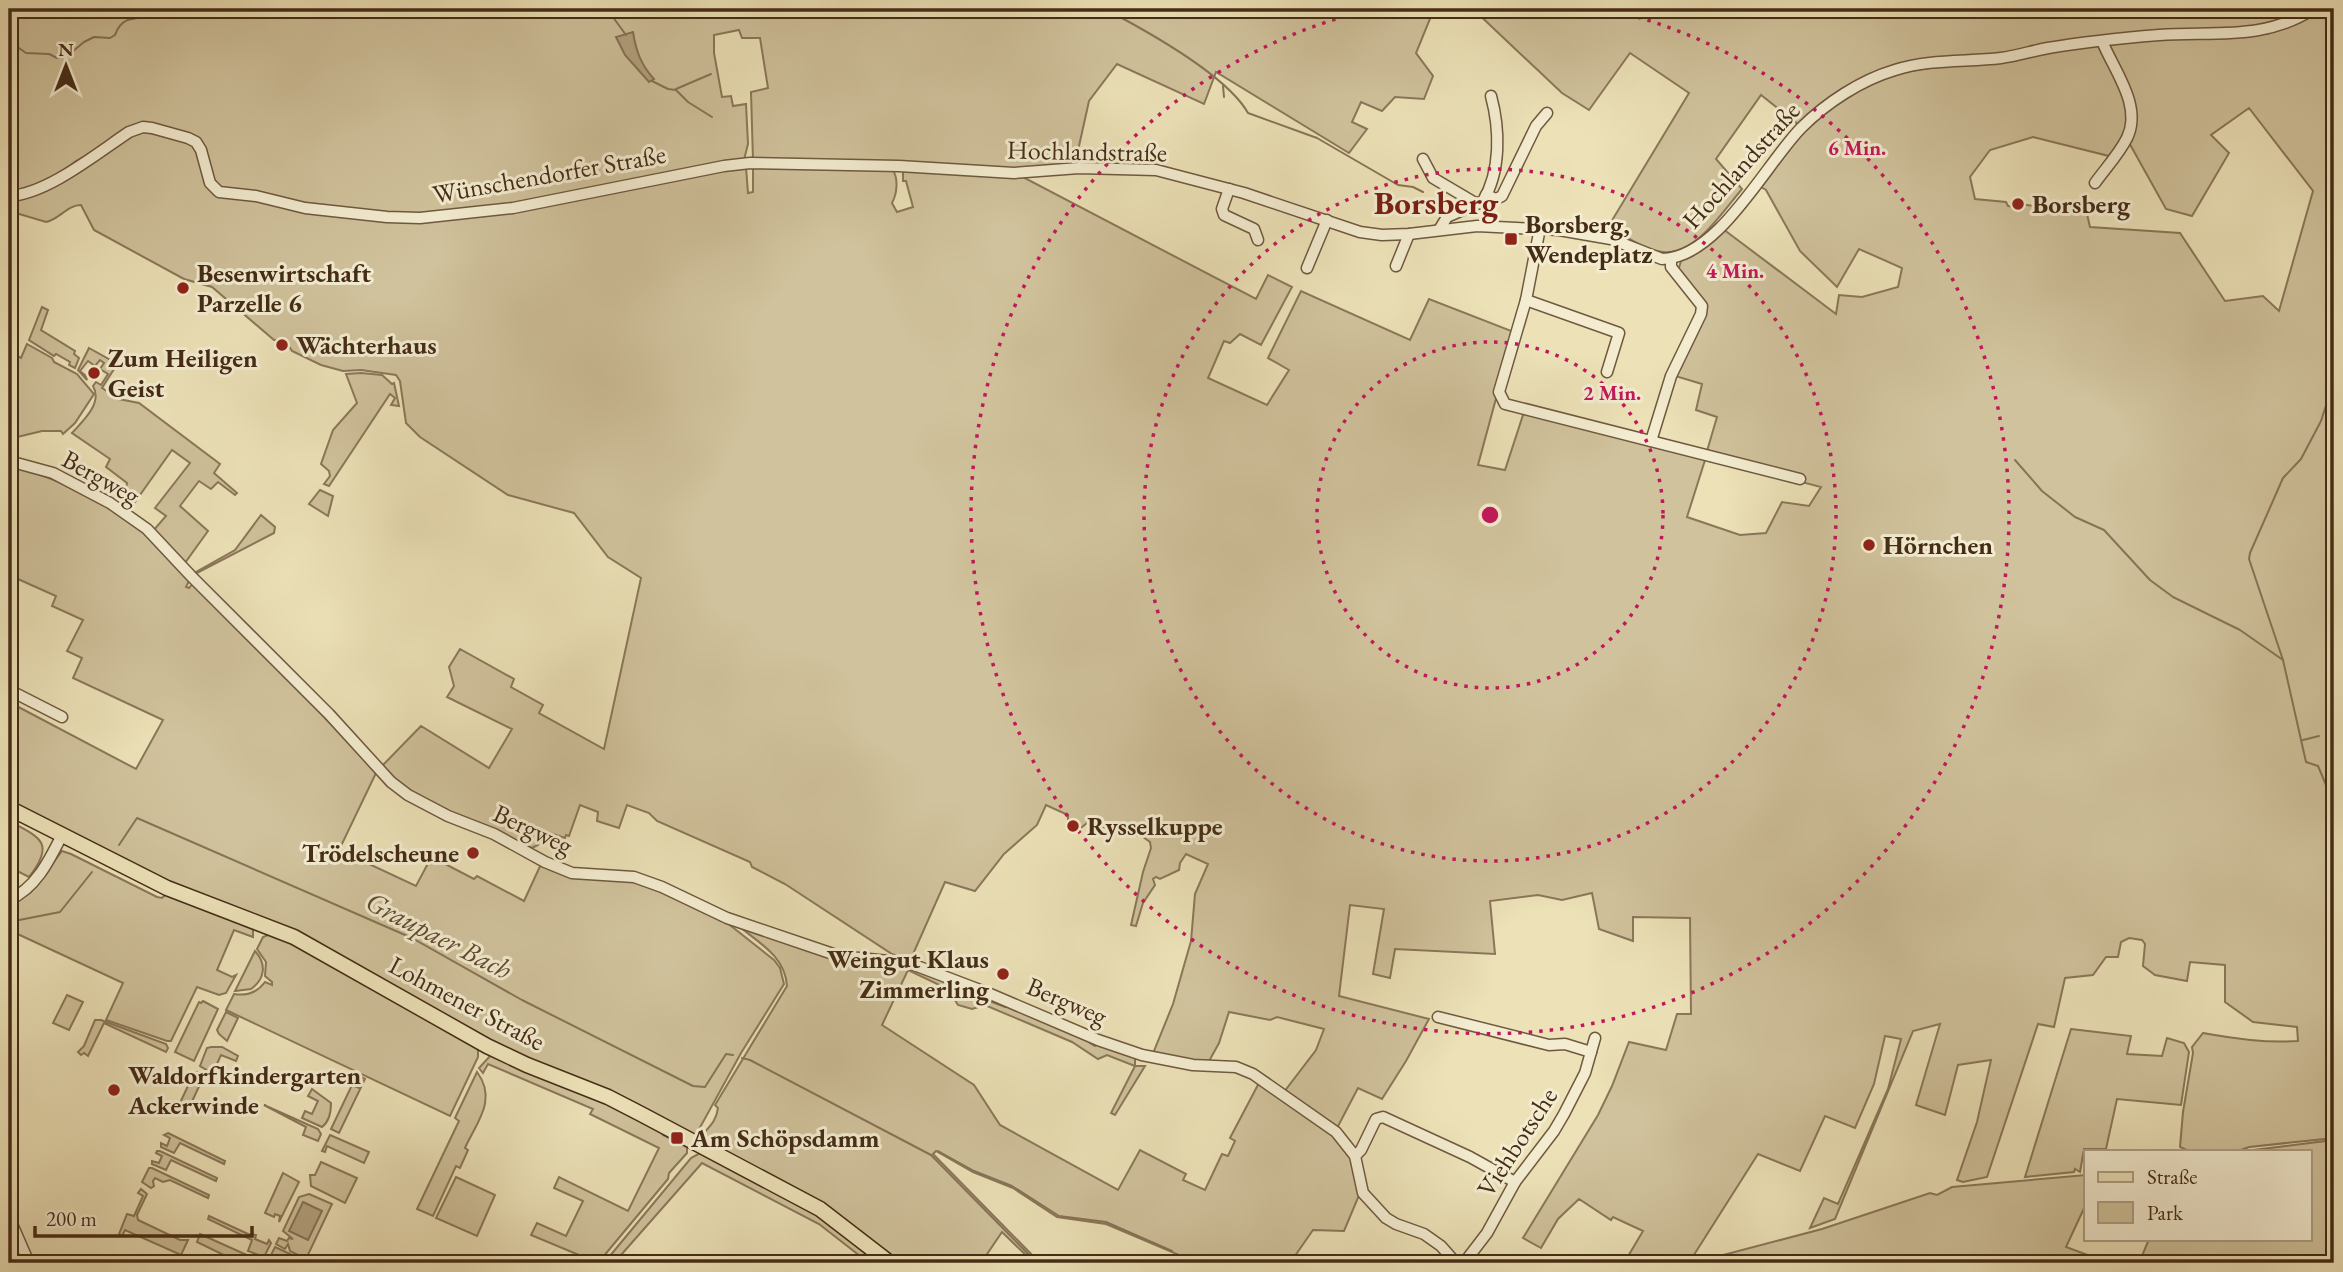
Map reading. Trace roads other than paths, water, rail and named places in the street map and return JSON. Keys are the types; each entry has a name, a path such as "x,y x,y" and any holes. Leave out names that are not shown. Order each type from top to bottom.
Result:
{"main road":[{"name":"Lohmener Straße","path":"9,808 167,888 294,937 487,1046 632,1109 820,1209 890,1263"}],"street":[{"name":"Hochlandstraße","path":"985,173 1035,173 1079,168 1156,170 1229,189 1360,232 1382,235 1477,226 1540,228 1595,235 1662,259 1671,259 1695,250 1721,225 1759,183 1801,127 1864,82 1894,70 1913,65 2002,58 2102,41 2158,35 2262,31 2313,9"},
{"path":"2095,183 2127,139 2131,116 2122,82 2102,41"},
{"path":"1439,230 1447,217 1483,201 1495,172 1496,116 1491,96"},
{"path":"1486,195 1496,199 1504,194 1536,126 1547,113"},
{"name":"Wünschendorfer Straße","path":"9,196 38,190 129,132 143,127 171,132 196,142 201,150 210,183 219,192 305,208 387,217 420,218 500,209 750,163 899,166 985,173"},
{"path":"1423,159 1433,178 1476,204"},
{"path":"1229,189 1222,209 1224,215 1252,227 1258,240"},
{"path":"1476,204 1477,226"},
{"path":"1307,268 1326,220"},
{"path":"1540,228 1526,300 1499,393 1504,404 1800,479"},
{"path":"1401,261 1409,234"},
{"path":"1651,441 1668,384 1701,314 1702,306 1671,267 1671,259"},
{"path":"1526,300 1619,333 1607,372"},
{"name":"Bergweg","path":"9,461 52,473 110,503 148,529 192,577 329,714 391,782 448,816 494,834 545,862 572,873 634,877 662,887 727,918 839,956 909,963 1098,1040 1142,1055 1193,1065 1236,1068 1253,1074 1336,1132 1355,1156"},
{"path":"9,690 62,717"},
{"path":"9,900 27,889 40,874 62,835"},
{"path":"1438,1017 1549,1045 1565,1044 1591,1052"},
{"name":"Viehbotsche","path":"1464,1263 1487,1233 1515,1182 1559,1123 1585,1073 1595,1038"},
{"path":"1456,1263 1441,1246 1424,1234 1396,1224 1363,1193 1355,1156 1361,1150 1376,1119 1383,1117 1470,1157 1515,1182"},
{"path":"9,1217 29,1263"}],"waterway":[{"path":"9,41 26,53 66,57 94,37 110,38 115,35 125,21 154,17 169,9"},
{"path":"607,9 626,35"},
{"path":"1105,9 1204,68 1237,98 1248,113 1317,138 1398,185 1413,187 1423,192"},
{"path":"676,89 711,74"},
{"path":"652,81 676,90 688,102 712,117"},
{"path":"1223,86 1224,97"},
{"path":"2334,381 2321,421 2301,459 2283,478 2249,559 2283,660 2306,762 2318,766 2334,804"},
{"path":"2015,460 2042,491 2075,517 2104,530 2150,580 2173,597 2240,630 2283,660"},
{"path":"2303,740 2319,736"},
{"name":"Graupaer Bach","path":"119,845 137,818 412,938 522,1000 693,1086 705,1087 726,1054 733,1055"},
{"name":"Graupaer Bach","path":"9,922 60,912 92,872"},
{"name":"Graupaer Bach","path":"742,1058 931,1155 1037,1263"},
{"path":"938,1151 974,1171 1012,1186 1059,1216 1106,1222 1172,1251"}],"place":[{"name":"Borsberg","path":"2018,204"},
{"name":"Borsberg, Wendeplatz","path":"1511,239"},
{"name":"Besenwirtschaft Parzelle 6","path":"183,288"},
{"name":"Wächterhaus","path":"282,345"},
{"name":"Zum Heiligen Geist","path":"94,373"},
{"name":"Hörnchen","path":"1869,545"},
{"name":"Rysselkuppe","path":"1073,826"},
{"name":"Trödelscheune","path":"473,853"},
{"name":"Weingut Klaus Zimmerling","path":"1003,974"},
{"name":"Waldorfkindergarten Ackerwinde","path":"114,1090"},
{"name":"Am Schöpsdamm","path":"677,1138"}],"district":[{"name":"Borsberg","path":"1436,202"}]}
